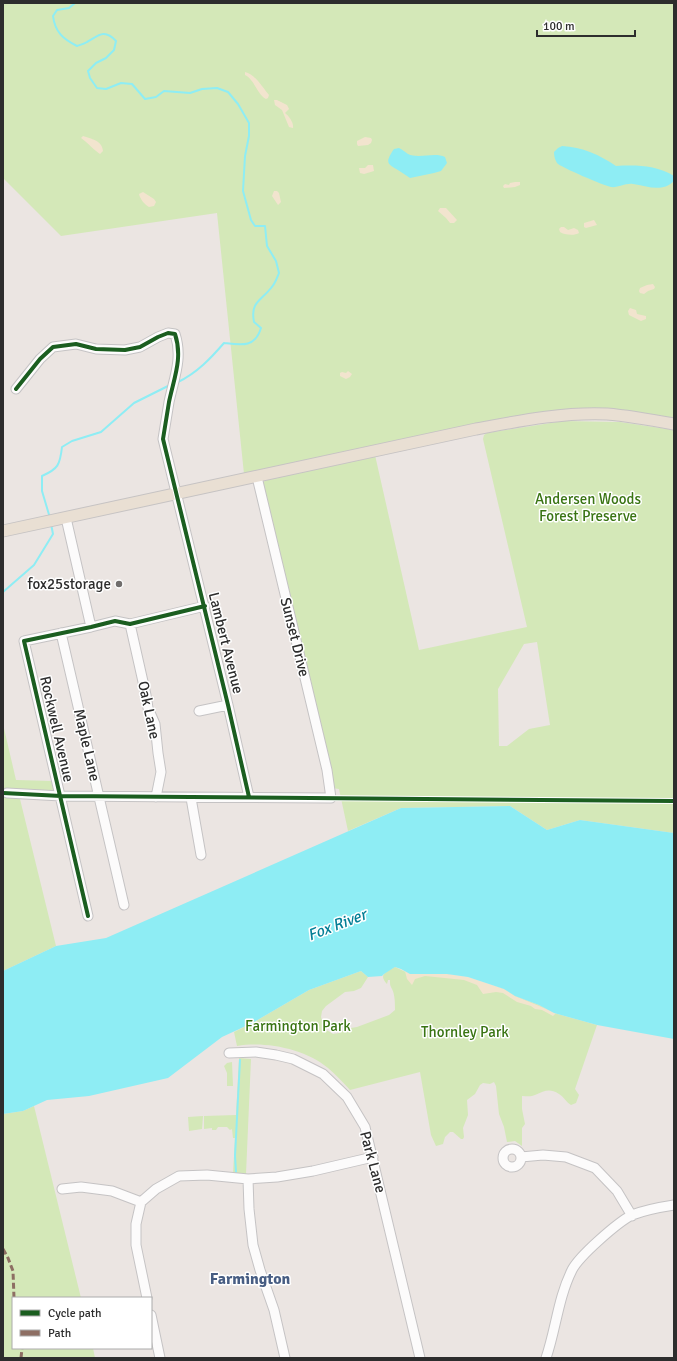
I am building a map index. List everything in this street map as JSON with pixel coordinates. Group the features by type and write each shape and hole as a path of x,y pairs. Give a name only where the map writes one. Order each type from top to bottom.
{"main road":[{"path":"3,531 177,495 476,429 547,417 580,414 607,414 674,424"}],"street":[{"name":"Lambert Avenue","path":"16,389 53,347 76,344 96,349 125,350 140,347 168,333 175,334 179,345 178,361 163,439 249,797"},
{"name":"Sunset Drive","path":"249,797 331,798 325,760 257,477"},
{"path":"62,519 91,627"},
{"path":"61,633 115,621 130,624 204,606"},
{"name":"Oak Lane","path":"130,624 148,708 155,724 161,772 156,797"},
{"name":"Rockwell Avenue","path":"61,633 24,642 88,916"},
{"name":"Maple Lane","path":"61,633 124,905"},
{"path":"199,711 228,705"},
{"path":"7,793 98,797 249,797"},
{"path":"191,798 201,855"},
{"name":"Park Lane","path":"229,1053 256,1052 276,1055 293,1059 323,1074 346,1097 365,1127 420,1358"},
{"path":"521,1157 543,1155 566,1157 595,1168 617,1191 632,1216"},
{"path":"147,1297 136,1245 136,1224 141,1202 156,1188 179,1176 207,1174 248,1179 277,1177 313,1171 373,1157"},
{"path":"248,1179 249,1209 254,1245 260,1270 274,1310 284,1358"},
{"path":"62,1189 81,1187 112,1191 141,1202"},
{"path":"546,1358 554,1334 559,1303 572,1269 610,1230 632,1216 649,1210 674,1205"},
{"path":"152,1320 160,1358"}],"green space":[{"path":"3,3 674,3 674,420 606,411 244,474 217,213 61,236 3,178"},
{"name":"Andersen Woods Forest Preserve","path":"563,421 620,422 674,430 674,833 580,820 547,830 510,806 401,808 348,831 339,789 332,788 262,488 263,482 375,455 419,650 527,627 483,439 484,435 487,433","holes":["537,642 550,725 529,729 507,746 499,746 498,689 524,644"]},
{"path":"3,724 16,780 53,781 57,798 19,795 56,946 3,971"},
{"name":"Thornley Park","path":"395,967 410,974 447,974 504,989 515,996 539,1005 554,1013 597,1025 575,1089 579,1095 576,1103 571,1105 556,1092 550,1091 544,1091 532,1096 522,1096 522,1109 525,1124 522,1128 522,1146 515,1141 507,1142 504,1127 499,1114 496,1086 494,1082 490,1084 483,1083 480,1085 475,1094 467,1100 468,1115 463,1128 463,1139 453,1132 450,1132 445,1137 443,1144 436,1146 431,1135 420,1072 350,1090 319,1061 297,1051 260,1045 237,1046 234,1032 248,1025 252,1026 254,1022 309,990 361,971 368,977 361,988 354,991 345,992 326,1006 322,1011 321,1017 325,1029 333,1034 339,1033 345,1029 357,1027 389,1015 395,1010 394,996 390,985 390,980 388,980 387,984 384,981 383,976 386,972"},
{"name":"Farmington Park","path":"239,1058 251,1059 246,1174 233,1174 235,1138 233,1138 232,1129 230,1130 227,1127 218,1127 216,1130 212,1130 212,1128 204,1129 204,1116 236,1115"},
{"path":"232,1062 233,1086 227,1086 227,1073 224,1066 227,1063"},
{"path":"34,1106 81,1297 12,1297 12,1349 93,1349 95,1358 3,1358 3,1114 23,1111"},
{"path":"203,1116 202,1129 189,1131 188,1117"}],"sand":[{"path":"245,72 252,75 269,95 268,98 266,99 260,93 251,80 245,75"},
{"path":"274,100 287,105 289,109 285,113 291,120 293,128 289,127 282,110 275,105"},
{"path":"83,136 93,139 101,144 103,151 100,154 98,153 81,138"},
{"path":"365,137 371,138 371,143 368,145 358,146 357,141"},
{"path":"368,165 373,165 374,171 364,174 360,173 359,168 365,168"},
{"path":"520,182 520,185 504,188 503,186 505,184 509,185 510,183"},
{"path":"274,191 279,193 281,202 278,205 272,196"},
{"path":"143,192 154,199 156,202 154,206 149,207 143,202 139,194"},
{"path":"440,208 446,208 457,220 454,223 450,223 438,211"},
{"path":"594,220 597,225 586,228 584,227 584,223"},
{"path":"561,227 568,230 574,228 578,230 579,233 572,235 564,234 560,232 559,229"},
{"path":"653,284 655,287 654,289 644,294 640,293 640,288"},
{"path":"630,308 636,310 637,314 646,316 646,319 641,321 629,315 628,311"},
{"path":"348,371 352,374 350,377 346,379 340,376 340,373 346,373"},
{"path":"405,971 410,974 447,974 468,977 504,989 515,996 556,1013 553,1016 542,1010 517,1002 503,993 496,992 483,994 477,985 464,980 425,976 415,979 412,985 407,979"}],"water":[{"path":"562,146 590,152 604,158 616,166 638,166 667,172 674,176 674,181 669,185 659,188 633,184 614,187 607,186 557,163 554,152"},
{"path":"399,148 412,155 436,155 445,157 447,163 441,171 410,178 389,164 389,158 394,149"},
{"name":"Fox River","path":"510,806 547,830 580,820 674,833 674,1039 597,1025 554,1013 539,1005 515,996 504,989 468,977 447,974 410,974 395,967 382,976 368,977 361,971 309,990 254,1022 252,1026 248,1025 222,1037 168,1078 89,1096 47,1100 23,1111 3,1114 3,971 56,946 106,938 401,808"}],"waterway":[{"path":"75,3 69,8 57,10 53,16 58,31 64,38 77,46 101,34 108,35 116,41 114,50 88,71 90,78 97,88 106,89 121,83 132,84 145,99 156,97 164,91 190,93 202,89 217,88 228,92 238,104 249,123 243,191 251,220 255,226 265,226 267,246 276,261 279,273 276,281 255,306 253,315 254,322 261,328 255,339 247,344 224,343 209,360 197,370 178,382"},
{"path":"50,518 42,491 42,476 52,471 57,466 62,447 72,441 101,432 134,403 170,385"},
{"path":"3,592 34,565 53,534 51,524"},
{"path":"236,1172 235,1156 240,1060"}],"marked path":[{"path":"3,1249 13,1271 14,1297"},
{"path":"21,1358 22,1349"}],"cycle path":[{"path":"16,389 40,359 53,347 76,344 96,349 125,350 140,347 168,333 175,334 178,360 163,439 249,797"},
{"path":"88,916 24,641 115,621 130,624 205,606"},
{"path":"3,793 61,796 674,801"}],"place":[{"name":"fox25storage","path":"119,584"}],"district":[{"name":"Farmington","path":"250,1279"}]}
